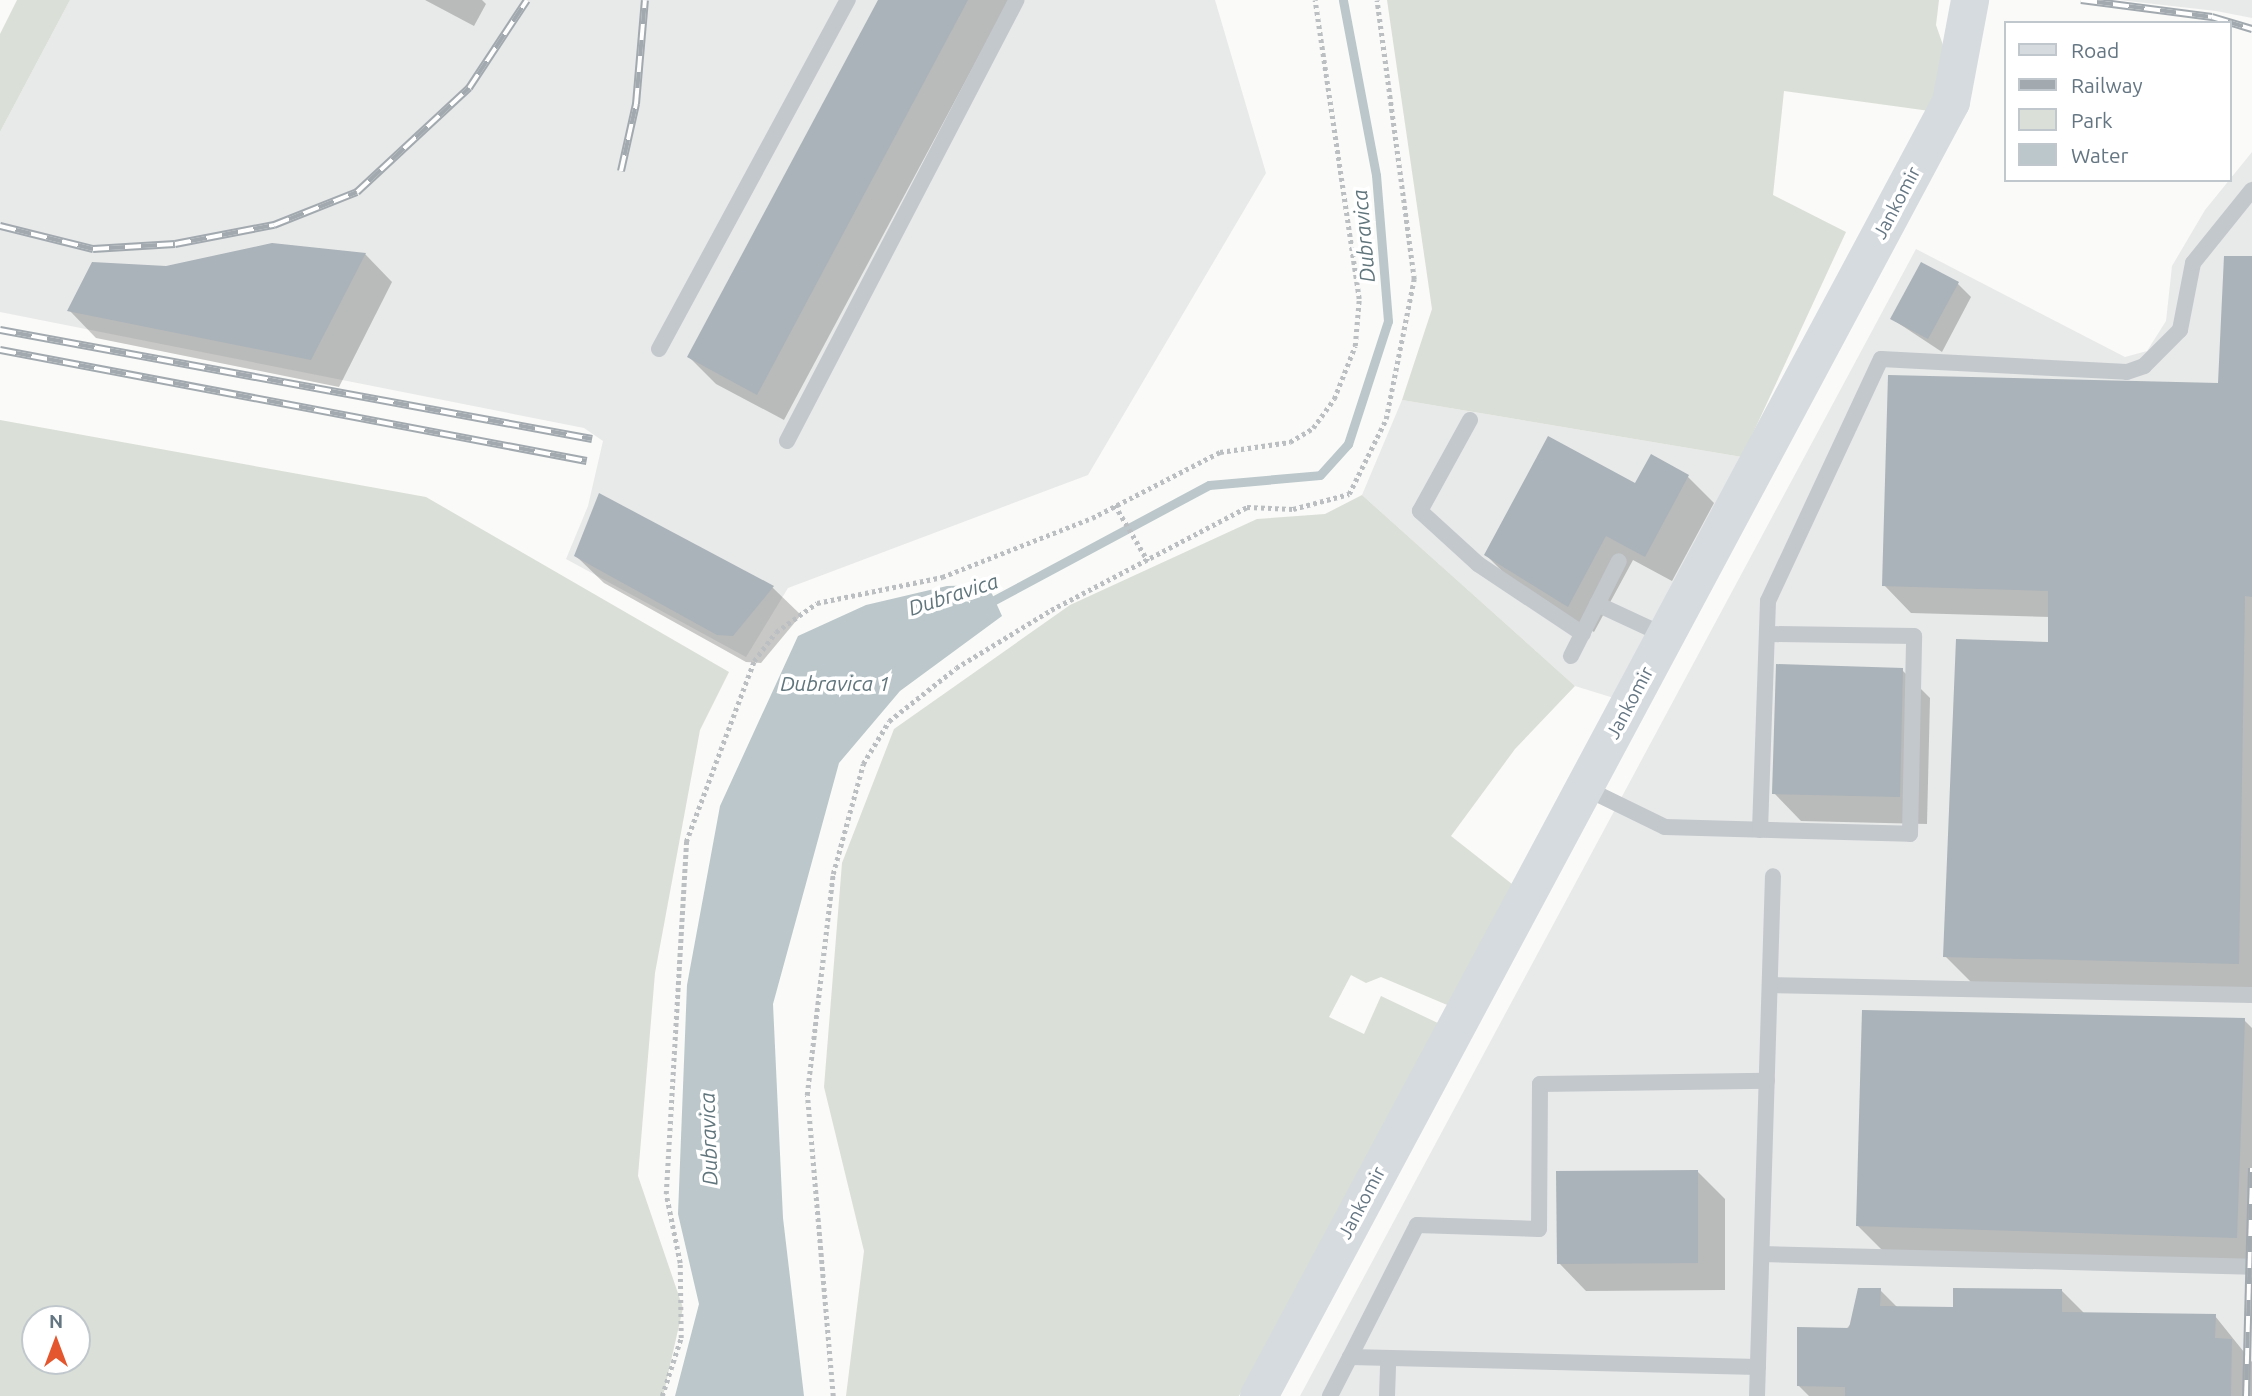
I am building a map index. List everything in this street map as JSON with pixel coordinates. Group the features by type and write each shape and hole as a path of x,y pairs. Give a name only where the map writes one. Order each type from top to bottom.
{"street":[{"name":"Jankomir","path":"1259,1396 1951,102 1970,0"}],"lane":[{"path":"659,349 848,0"},
{"path":"787,441 1017,0"},
{"path":"1760,830 1768,601 1881,359 2127,372 2144,366 2180,330 2193,263 2252,190"},
{"path":"1470,420 1420,512 1478,564 1583,634"},
{"path":"1571,656 1619,561"},
{"path":"1597,604 1666,636"},
{"path":"1585,788 1665,827 1910,834 1914,636 1767,634"},
{"path":"1757,1396 1773,876"},
{"path":"1770,985 2252,995"},
{"path":"1330,1396 1417,1225 1539,1229 1540,1084 1767,1081"},
{"path":"1762,1254 2252,1267"},
{"path":"1350,1357 1758,1367"},
{"path":"1387,1396 1388,1358"}],"path":[{"path":"662,1396 681,1338 680,1263 666,1194 686,842 754,661 776,632 817,603 942,577 1115,505 1220,452 1290,442 1313,428 1334,399 1355,346 1359,299 1315,0"},
{"path":"833,1396 807,1094 833,874 863,764 890,721 956,668 1148,561 1247,507 1293,509 1349,494 1386,419 1414,279 1377,0"},
{"path":"1115,505 1133,540 1148,561"}],"shaded area":[{"path":"70,0 1215,0 1266,173 1088,475 788,588 746,657 566,559 588,506 603,441 584,428 0,312 0,132"},
{"path":"2119,0 2252,0 2252,18 2216,11"},
{"path":"2252,152 2252,1396 1300,1396 1916,249 2125,357 2147,351 2166,321 2172,266 2205,210 2228,182 2231,182 2231,178"},
{"path":"1402,400 1742,457 1617,699 1575,686 1362,495"}],"green space":[{"path":"17,0 70,0 0,132 0,34"},
{"path":"1387,0 1939,0 1936,25 1945,51 1930,111 1784,91 1773,195 1846,232 1742,457 1402,400 1432,309"},
{"path":"0,420 426,497 729,672 700,730 655,973 638,1176 683,1308 663,1396 0,1396"},
{"path":"1362,495 1575,686 1515,749 1451,836 1517,888 1452,1007 1381,977 1366,983 1351,975 1329,1017 1364,1034 1381,996 1442,1025 1239,1396 846,1396 864,1251 824,1087 842,863 894,729 1070,605 1257,519 1325,514"}],"water":[{"name":"Dubravica 1","path":"988,585 1002,616 900,691 839,763 773,1004 783,1218 804,1396 675,1396 699,1304 678,1214 687,985 720,806 798,636 866,605 947,586"}],"building":[{"path":"878,0 968,0 757,395 687,357"},
{"path":"272,243 366,253 311,360 67,311 92,262 166,266"},
{"path":"2224,256 2252,256 2252,597 2245,596 2239,964 1943,957 1956,639 2048,642 2048,591 1882,586 1888,375 2218,383"},
{"path":"1921,262 1959,282 1928,339 1890,319"},
{"path":"1548,436 1635,483 1651,454 1689,475 1645,557 1606,536 1568,607 1484,555"},
{"path":"599,493 774,586 733,636 717,635 574,556"},
{"path":"1776,664 1903,668 1900,797 1772,794"},
{"path":"1862,1010 2245,1018 2237,1238 1856,1226"},
{"path":"1698,1170 1698,1263 1557,1264 1556,1171"},
{"path":"1858,1288 1881,1288 1880,1306 1953,1307 1953,1288 2062,1289 2062,1312 2216,1314 2215,1338 2232,1339 2231,1396 1845,1396 1845,1387 1797,1386 1797,1327 1849,1328"}],"waterway":[{"name":"Dubravica","path":"985,605 1209,485 1320,475 1348,444 1388,321 1376,175 1343,0"}],"railway":[{"path":"0,226 93,249 175,244 274,225 357,192 469,88 527,0"},
{"path":"621,171 636,104 645,0"},
{"path":"2081,0 2225,21"},
{"path":"2231,23 2252,29"},
{"path":"0,330 592,439"},
{"path":"0,350 587,461"},
{"path":"2246,1396 2252,1168"}]}
